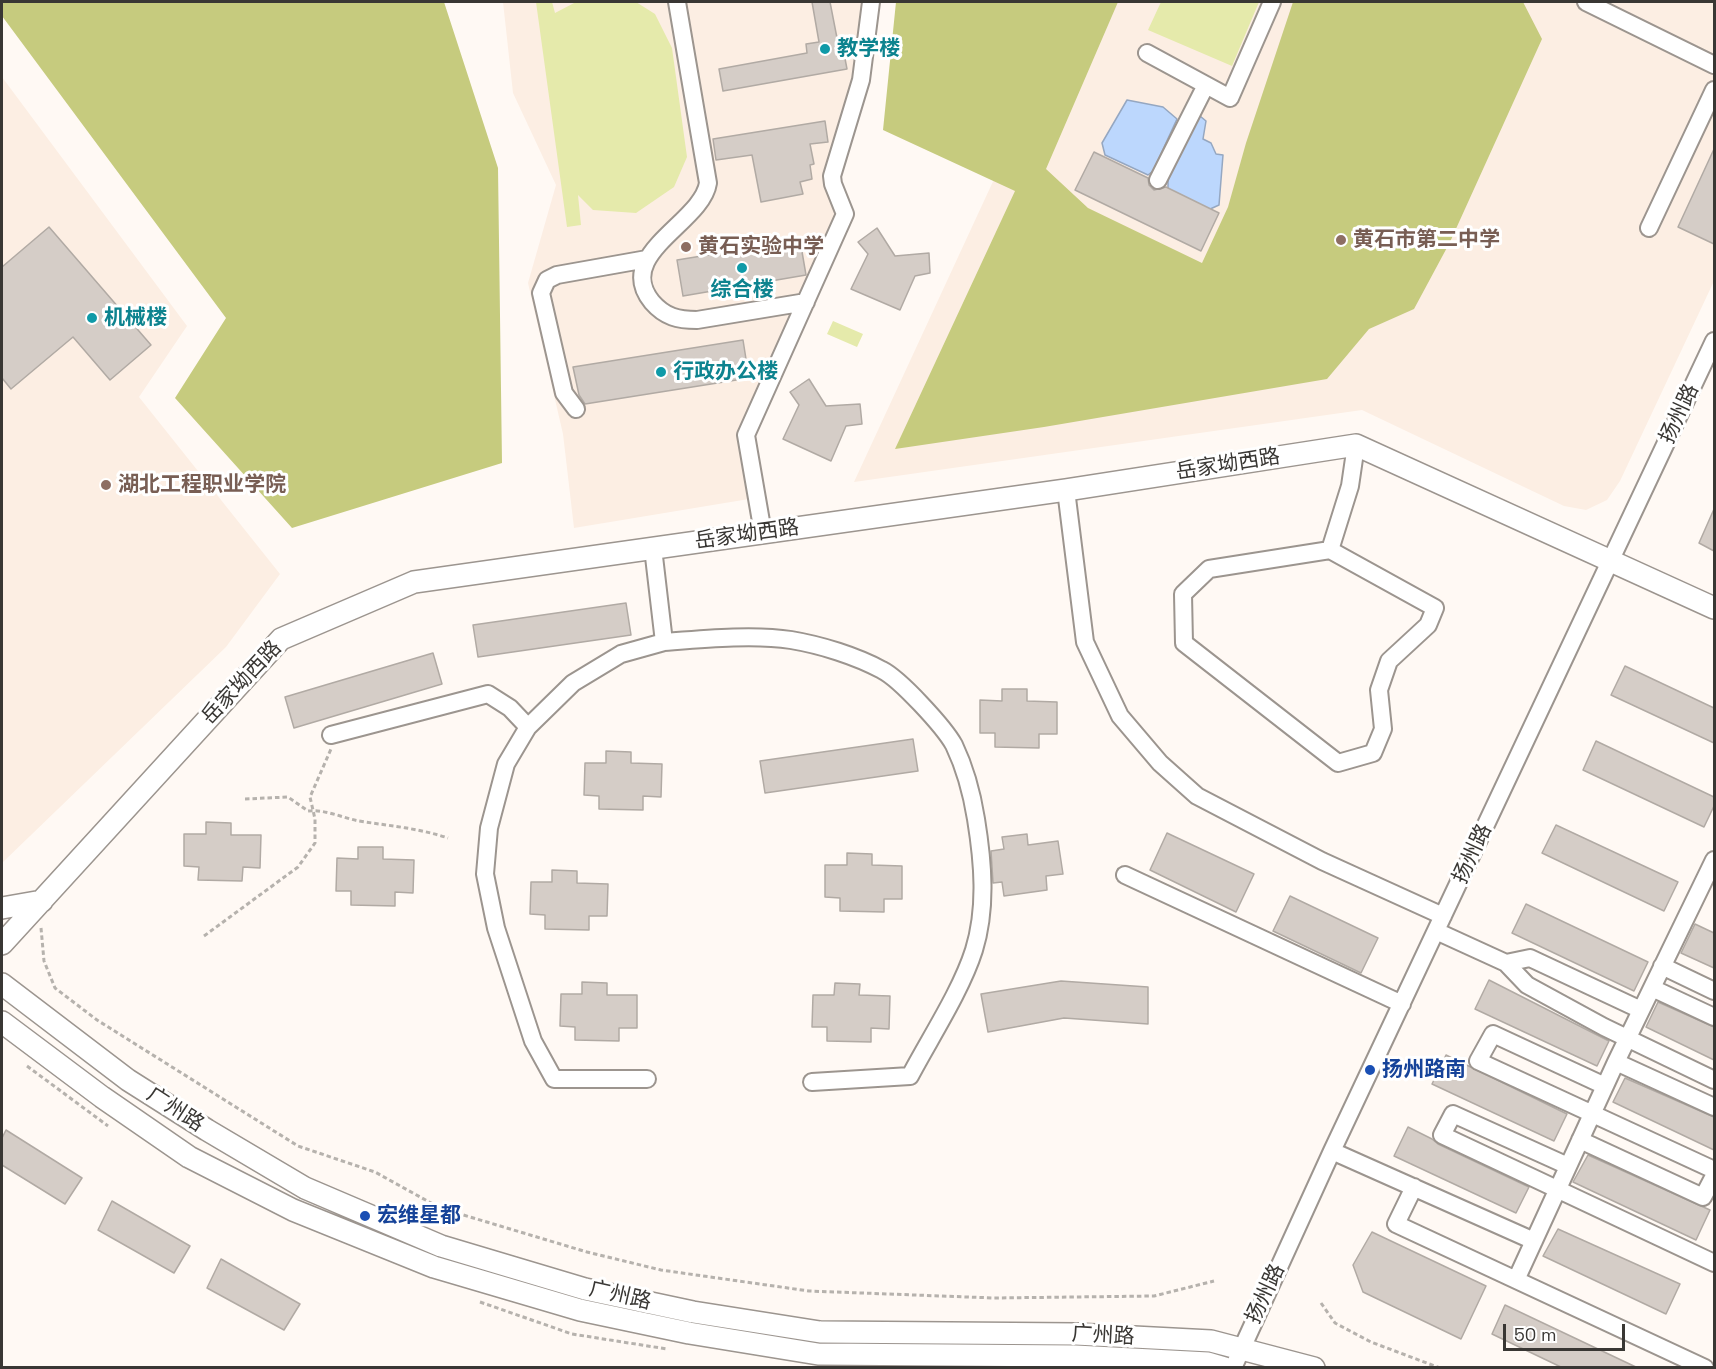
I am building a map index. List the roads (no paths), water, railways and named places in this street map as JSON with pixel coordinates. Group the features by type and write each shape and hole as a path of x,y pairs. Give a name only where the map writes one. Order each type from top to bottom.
{"main road":[{"name":"岳家坳西路","path":"2,944 281,639 414,582 1066,490 1356,445"},
{"path":"1356,445 1611,559 1714,608"},
{"path":"2,908 42,901"},
{"name":"广州路","path":"2,984 128,1080 305,1188 365,1216 464,1253 585,1289 693,1312 820,1332 1076,1334 1211,1341 1314,1368"},
{"name":"广州路","path":"2,1022 102,1097 189,1156 293,1210 434,1267 580,1310 689,1334 818,1354 1075,1356 1208,1363 1225,1368"}],"street":[{"path":"677,2 708,183 696,209 662,241 647,259 644,271 648,297 657,308 679,320 697,320 806,302"},
{"path":"763,533 746,435 845,214 832,176 861,80 871,2"},
{"path":"1147,53 1230,98 1272,2"},
{"path":"1586,2 1714,65"},
{"path":"1158,180 1206,85"},
{"path":"1649,228 1714,90"},
{"path":"576,409 564,393 541,293 543,286 557,275 647,259"},
{"name":"扬州路","path":"1233,1368 1332,1150 1714,341"},
{"path":"1330,550 1350,486 1356,445"},
{"path":"1066,490 1085,642 1120,716 1160,763 1197,796 1440,923 1506,963 1527,985 1604,1028 1628,1037 1714,1080"},
{"path":"653,548 664,642"},
{"path":"1330,550 1435,608 1428,625 1389,662 1379,690 1383,729 1373,753 1338,763 1184,643 1183,594 1209,569 1330,550"},
{"path":"647,1079 554,1079 533,1041 496,928 485,874 489,828 506,764 528,728 573,683 621,654 664,642 714,639 791,640 846,655 884,670 916,698 953,744 972,795 981,852 982,899 974,950 910,1076 812,1082"},
{"path":"331,735 488,694 510,708 528,728"},
{"path":"1515,1280 1662,966 1712,869"},
{"path":"1125,875 1402,1004"},
{"path":"1506,963 1530,958 1641,1010"},
{"path":"1662,966 1714,991"},
{"path":"1652,988 1714,1017"},
{"path":"1605,1086 1493,1034 1478,1061 1714,1170"},
{"path":"1616,1062 1714,1107"},
{"path":"1568,1166 1453,1114 1442,1136 1714,1263"},
{"path":"1580,1140 1703,1197 1714,1176"},
{"path":"1332,1150 1534,1241"},
{"path":"1414,1188 1396,1224 1705,1368"}],"water":[{"path":"1127,100 1163,107 1177,119 1153,171 1148,175 1105,155 1102,143"},
{"path":"1200,116 1206,121 1203,139 1211,143 1216,154 1223,155 1219,205 1208,210 1168,192 1168,179"}],"place":[{"name":"教学楼","path":"825,49"},
{"name":"黄石市第二中学","path":"1341,240"},
{"name":"黄石实验中学","path":"686,247"},
{"name":"综合楼","path":"742,268"},
{"name":"机械楼","path":"92,318"},
{"name":"行政办公楼","path":"661,372"},
{"name":"湖北工程职业学院","path":"106,485"},
{"name":"扬州路南","path":"1370,1070"},
{"name":"宏维星都","path":"365,1216"}]}
